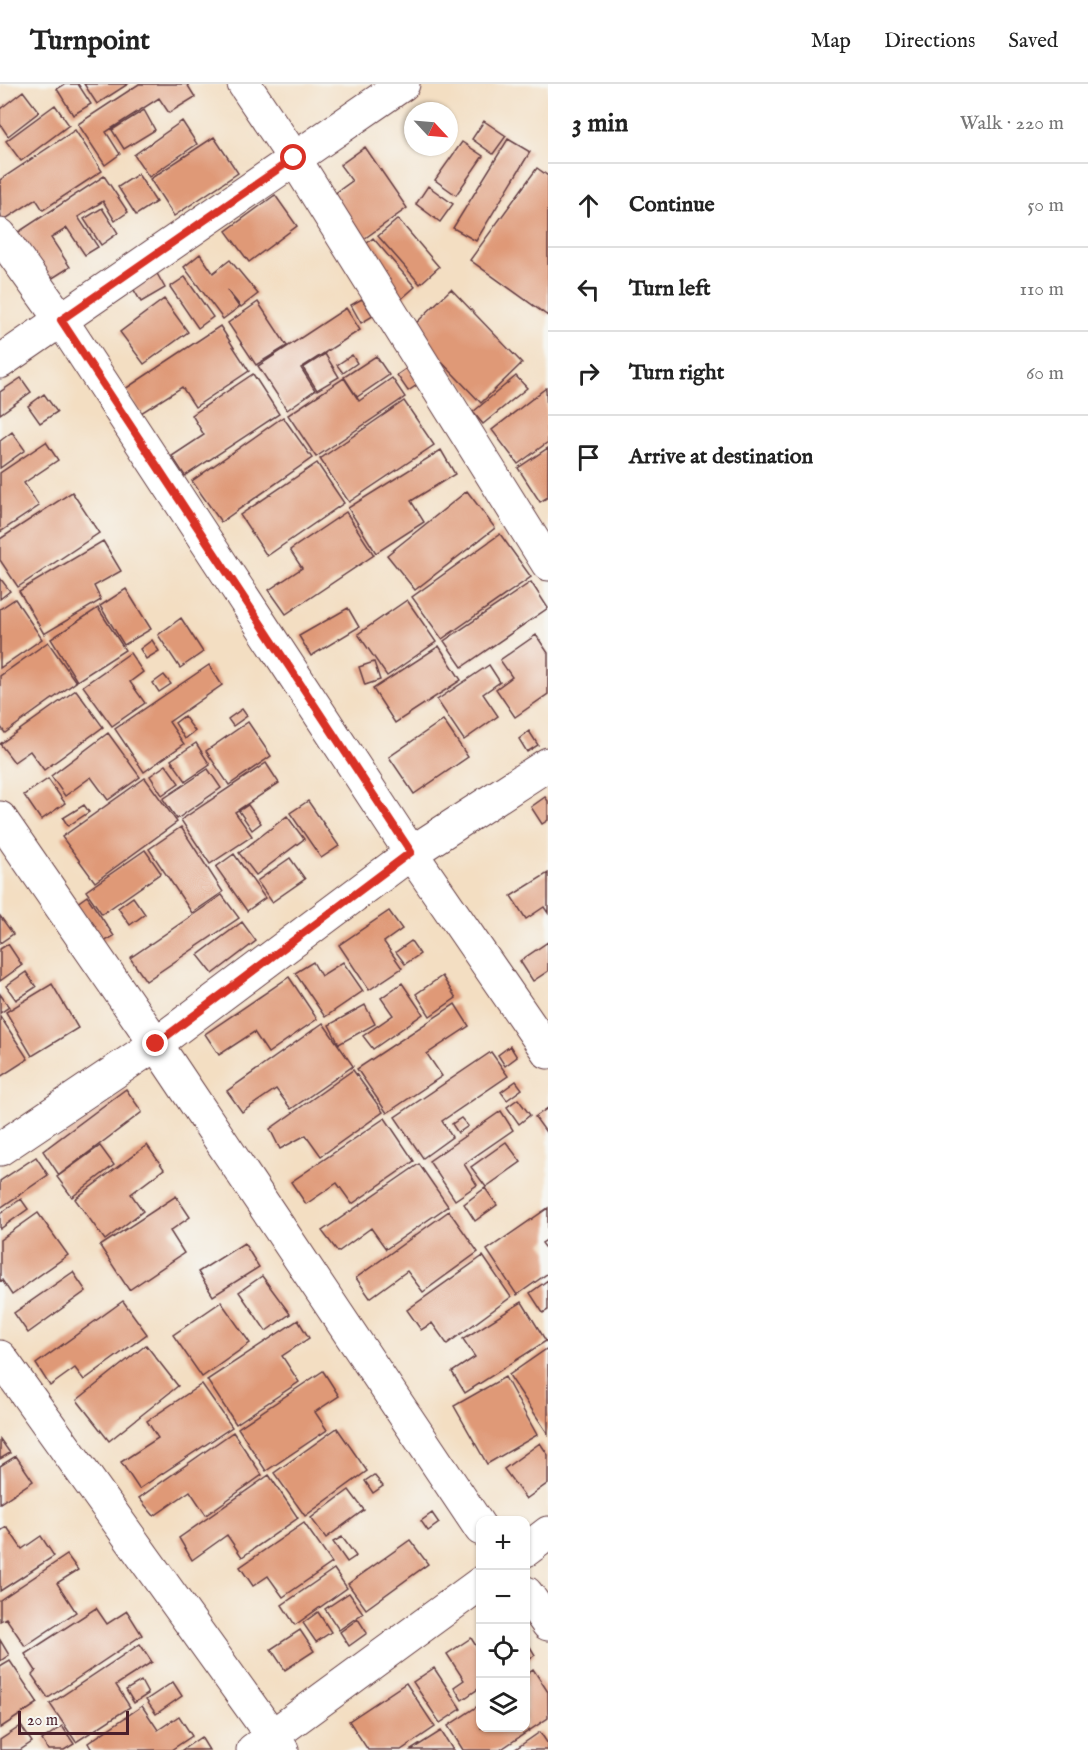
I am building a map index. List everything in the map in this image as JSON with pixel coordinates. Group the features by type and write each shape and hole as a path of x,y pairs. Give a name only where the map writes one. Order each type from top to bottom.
{"street":[{"path":"244,84 294,158 548,564"},
{"path":"0,362 403,84"},
{"path":"0,235 61,320 411,852 548,1052"},
{"path":"0,1149 156,1044 411,852 548,764"},
{"path":"0,818 156,1044 476,1523"},
{"path":"0,1357 270,1745 476,1586"},
{"path":"530,1546 548,1533"},
{"path":"530,1600 548,1624"}],"building":[{"path":"65,84 78,84 91,104 73,115 57,89"},
{"path":"84,84 128,84 97,104"},
{"path":"139,84 187,84 195,97 169,113 159,98 106,132 120,154 105,165 78,124"},
{"path":"23,91 39,112 8,136 0,124 0,109"},
{"path":"55,105 69,125 21,161 6,141"},
{"path":"144,110 155,130 124,149 112,130"},
{"path":"182,121 197,144 149,177 134,155"},
{"path":"484,121 506,136 493,154 472,139"},
{"path":"75,130 102,171 43,210 36,199 1,222 0,180"},
{"path":"214,137 238,173 174,216 150,179"},
{"path":"508,139 530,152 476,241 453,228"},
{"path":"462,142 483,156 456,195 435,180 452,156 458,156 458,148"},
{"path":"365,147 407,208 361,241 330,197 352,181 340,165"},
{"path":"537,168 548,176 548,316 470,260"},
{"path":"138,174 156,202 136,215 118,187"},
{"path":"104,176 128,212 115,221 103,201 78,217 98,247 85,255 67,228 51,238 70,267 48,281 17,233"},
{"path":"428,186 453,204 440,222 416,204"},
{"path":"275,195 297,226 249,262 226,231"},
{"path":"102,208 118,233 101,245 84,219"},
{"path":"398,219 439,267 420,284 378,236"},
{"path":"373,238 415,287 399,301 357,252"},
{"path":"200,254 213,273 230,260 258,294 241,307 227,290 239,307 223,319 184,267"},
{"path":"155,270 165,288 141,302 131,285"},
{"path":"185,277 213,317 198,328 170,287"},
{"path":"451,289 522,363 481,403 410,329"},
{"path":"164,299 188,332 144,364 120,332"},
{"path":"362,299 373,316 361,323 351,305"},
{"path":"258,302 287,346 256,365 228,323"},
{"path":"346,308 360,330 301,368 315,390 287,410 258,366"},
{"path":"220,326 249,371 195,407 182,387 141,413 125,389"},
{"path":"325,354 339,377 317,390 303,368"},
{"path":"352,355 357,363 343,373 337,365"},
{"path":"376,356 389,375 357,397 344,377"},
{"path":"410,366 420,383 408,391 397,375"},
{"path":"253,374 279,414 185,476 172,456 204,435 192,415"},
{"path":"516,376 527,388 483,424 473,412"},
{"path":"21,378 31,392 0,414 0,392"},
{"path":"344,378 359,401 392,378 405,397 316,457 288,415"},
{"path":"546,388 548,442 518,464 492,430"},
{"path":"44,394 57,412 40,423 28,406"},
{"path":"404,401 434,445 349,502 320,459"},
{"path":"283,417 312,458 221,522 192,481"},
{"path":"12,432 25,450 0,468 0,441"},
{"path":"46,442 58,460 24,483 39,506 0,532 0,473"},
{"path":"548,448 548,497 540,502 518,468"},
{"path":"441,450 455,474 411,501 424,522 376,553 348,508"},
{"path":"317,463 344,503 267,556 240,515"},
{"path":"467,491 495,528 415,590 387,555"},
{"path":"72,492 99,533 18,587 0,560 0,539"},
{"path":"346,512 374,555 286,614 269,590 302,568 290,550"},
{"path":"500,534 531,577 442,639 412,597"},
{"path":"103,541 121,571 94,586 101,600 44,634 19,591"},
{"path":"0,578 10,591 0,599"},
{"path":"531,582 548,608 462,667 444,641"},
{"path":"126,589 151,629 124,645 100,606"},
{"path":"15,599 42,639 0,668 0,609"},
{"path":"407,600 436,642 387,676 358,634"},
{"path":"98,608 125,650 77,681 51,639"},
{"path":"348,608 359,627 311,656 299,636"},
{"path":"181,618 203,652 180,668 158,635"},
{"path":"536,635 548,653 548,694 515,717 496,689 512,677 500,660"},
{"path":"152,640 159,651 146,659 140,649"},
{"path":"48,642 76,682 5,733 0,726 0,676"},
{"path":"439,646 461,680 395,723 373,689"},
{"path":"130,653 143,672 130,682 145,703 112,726 83,686"},
{"path":"374,662 380,680 365,685 359,667"},
{"path":"209,665 222,685 169,722 184,744 144,772 115,729"},
{"path":"489,665 500,682 483,694 498,716 464,740 437,700"},
{"path":"164,675 171,684 159,692 153,683"},
{"path":"76,690 103,727 44,770 30,751 14,762 0,744"},
{"path":"242,709 247,716 233,726 228,719"},
{"path":"184,716 195,731 185,739 175,723"},
{"path":"443,720 468,757 414,794 389,757"},
{"path":"248,722 271,756 229,785 206,751"},
{"path":"529,731 538,745 527,752 519,739"},
{"path":"108,733 140,777 108,800 91,777 65,796 51,776"},
{"path":"196,743 210,765 186,781 171,760"},
{"path":"266,763 279,783 235,812 252,836 210,864 181,820"},
{"path":"166,765 179,783 162,795 150,776"},
{"path":"208,769 221,788 177,819 163,799"},
{"path":"145,778 177,822 95,882 62,837"},
{"path":"48,779 65,803 41,820 24,795"},
{"path":"545,797 548,801 548,820 542,824 531,807"},
{"path":"308,801 339,846 321,858 290,813"},
{"path":"84,805 89,812 68,826 63,818"},
{"path":"248,805 261,823 252,830 239,811"},
{"path":"287,816 304,839 256,875 239,853"},
{"path":"181,827 223,892 192,913 149,849"},
{"path":"145,850 161,873 102,914 86,891"},
{"path":"234,854 265,898 247,911 216,867"},
{"path":"290,858 305,879 272,902 257,881"},
{"path":"548,873 548,913 544,907 526,919 511,896"},
{"path":"222,895 239,918 146,981 130,958"},
{"path":"87,896 114,936 102,943 76,904"},
{"path":"133,897 145,914 130,925 118,908"},
{"path":"389,911 402,929 384,942 402,968 369,990 339,945"},
{"path":"0,916 13,934 0,943"},
{"path":"242,922 256,941 213,974 198,955"},
{"path":"411,941 420,954 405,964 396,952"},
{"path":"548,942 548,971 533,981 520,961"},
{"path":"8,944 22,965 0,981 0,949"},
{"path":"313,962 321,976 343,962 363,991 325,1017 295,973"},
{"path":"26,972 36,987 16,1000 6,986"},
{"path":"442,976 456,998 430,1016 416,994"},
{"path":"289,977 317,1019 268,1053 254,1032 219,1055 205,1034"},
{"path":"402,983 423,1014 373,1049 363,1036 393,1015 381,998"},
{"path":"52,984 78,1028 32,1056 6,1012"},
{"path":"0,994 9,1007 0,1013"},
{"path":"455,1004 469,1026 427,1054 442,1076 387,1113 357,1069"},
{"path":"365,1005 375,1024 339,1044 329,1025"},
{"path":"0,1016 28,1059 0,1077"},
{"path":"323,1023 353,1066 291,1109 276,1089 242,1112 227,1091"},
{"path":"510,1046 517,1057 505,1066 498,1055"},
{"path":"491,1052 508,1076 442,1121 452,1137 423,1158 395,1117"},
{"path":"353,1070 383,1112 321,1156 306,1135 280,1149 270,1129"},
{"path":"516,1081 522,1089 507,1100 501,1092"},
{"path":"126,1089 142,1112 59,1175 43,1151"},
{"path":"518,1099 530,1115 519,1124 507,1107"},
{"path":"548,1108 548,1135 535,1117"},
{"path":"501,1111 513,1130 464,1164 477,1185 455,1200 429,1161"},
{"path":"385,1118 414,1161 352,1204 337,1183 306,1204 291,1182"},
{"path":"461,1118 468,1126 458,1133 452,1124"},
{"path":"506,1142 521,1162 486,1187 471,1167"},
{"path":"147,1145 164,1169 131,1194 143,1211 105,1240 75,1199"},
{"path":"100,1146 114,1165 72,1197 57,1177"},
{"path":"36,1157 48,1175 0,1208 0,1181"},
{"path":"419,1164 448,1206 386,1249 371,1228 338,1252 322,1231"},
{"path":"485,1188 497,1205 475,1221 464,1204"},
{"path":"176,1196 190,1217 170,1231 184,1253 129,1290 100,1246"},
{"path":"21,1199 28,1209 0,1229 0,1214"},
{"path":"548,1208 548,1239 542,1243 548,1251 548,1273 517,1295 487,1250"},
{"path":"449,1211 478,1252 423,1292 407,1271 370,1298 356,1278"},
{"path":"38,1213 68,1255 12,1295 2,1280 0,1281 0,1240"},
{"path":"244,1243 259,1267 213,1296 198,1272"},
{"path":"483,1256 511,1297 447,1344 432,1323 421,1330 407,1310"},
{"path":"73,1272 86,1291 28,1333 14,1313"},
{"path":"262,1276 290,1314 266,1331 239,1292"},
{"path":"548,1280 548,1310 543,1313 530,1293"},
{"path":"123,1301 147,1334 84,1380 75,1368 50,1386 36,1364"},
{"path":"221,1302 250,1343 202,1377 173,1335"},
{"path":"522,1302 546,1341 465,1393 452,1372 475,1357 463,1339"},
{"path":"298,1320 309,1338 282,1356 299,1382 236,1424 207,1380"},
{"path":"146,1345 178,1386 109,1441 77,1400"},
{"path":"548,1348 548,1434 509,1375"},
{"path":"323,1371 339,1396 315,1412 327,1430 266,1471 238,1428"},
{"path":"505,1377 537,1435 487,1464 454,1406"},
{"path":"202,1384 232,1427 139,1489 121,1462 158,1438 147,1421"},
{"path":"337,1428 367,1471 305,1516 274,1473"},
{"path":"233,1432 262,1475 206,1515 190,1491 154,1516 139,1498"},
{"path":"0,1439 10,1453 0,1459"},
{"path":"540,1443 548,1455 548,1483 526,1499 504,1469"},
{"path":"16,1456 33,1481 0,1503 0,1466"},
{"path":"269,1475 298,1518 242,1557 227,1535 192,1560 179,1538"},
{"path":"374,1475 383,1486 373,1493 365,1481"},
{"path":"349,1490 364,1510 326,1538 311,1518"},
{"path":"432,1513 439,1523 428,1531 421,1521"},
{"path":"304,1523 332,1563 283,1597 268,1576 253,1586 240,1567"},
{"path":"7,1527 22,1549 41,1536 54,1556 0,1591 0,1531"},
{"path":"342,1537 356,1556 347,1562 333,1542"},
{"path":"410,1540 428,1564 366,1609 348,1584"},
{"path":"67,1555 78,1570 57,1583 76,1612 25,1646 6,1618 0,1621 0,1600"},
{"path":"334,1569 347,1588 295,1625 282,1605"},
{"path":"349,1593 363,1613 339,1630 325,1609"},
{"path":"96,1608 107,1624 127,1611 142,1635 48,1698 32,1675 36,1671 25,1654"},
{"path":"318,1612 331,1632 316,1642 303,1623"},
{"path":"358,1619 367,1633 349,1646 340,1632"},
{"path":"300,1630 314,1651 285,1670 271,1649"},
{"path":"471,1638 476,1646 476,1690 462,1700 454,1687 464,1680 447,1654"},
{"path":"0,1640 9,1655 0,1661"},
{"path":"140,1644 152,1662 116,1685 130,1707 76,1742 50,1704"},
{"path":"530,1647 535,1655 530,1658"},
{"path":"10,1661 38,1703 0,1728 0,1667"},
{"path":"434,1668 461,1709 440,1723 413,1682"},
{"path":"533,1669 548,1692 548,1718 530,1730 530,1678 530,1671"},
{"path":"141,1681 148,1694 134,1703 126,1690"},
{"path":"173,1682 182,1696 156,1714 146,1700"},
{"path":"406,1683 435,1727 401,1750 368,1750 349,1721"},
{"path":"142,1706 158,1730 179,1716 192,1736 171,1750 92,1750 88,1743"},
{"path":"476,1707 476,1732 527,1732 500,1750 463,1750 448,1726"},
{"path":"21,1726 32,1742 20,1750 0,1750 0,1740"},
{"path":"62,1726 74,1744 64,1750 48,1750 42,1740"},
{"path":"441,1731 453,1750 411,1750"},
{"path":"540,1732 548,1744 548,1750 514,1750"},
{"path":"201,1737 209,1750 182,1750"}],"route":[{"path":"156,1044 411,852 61,320 294,158"}]}
